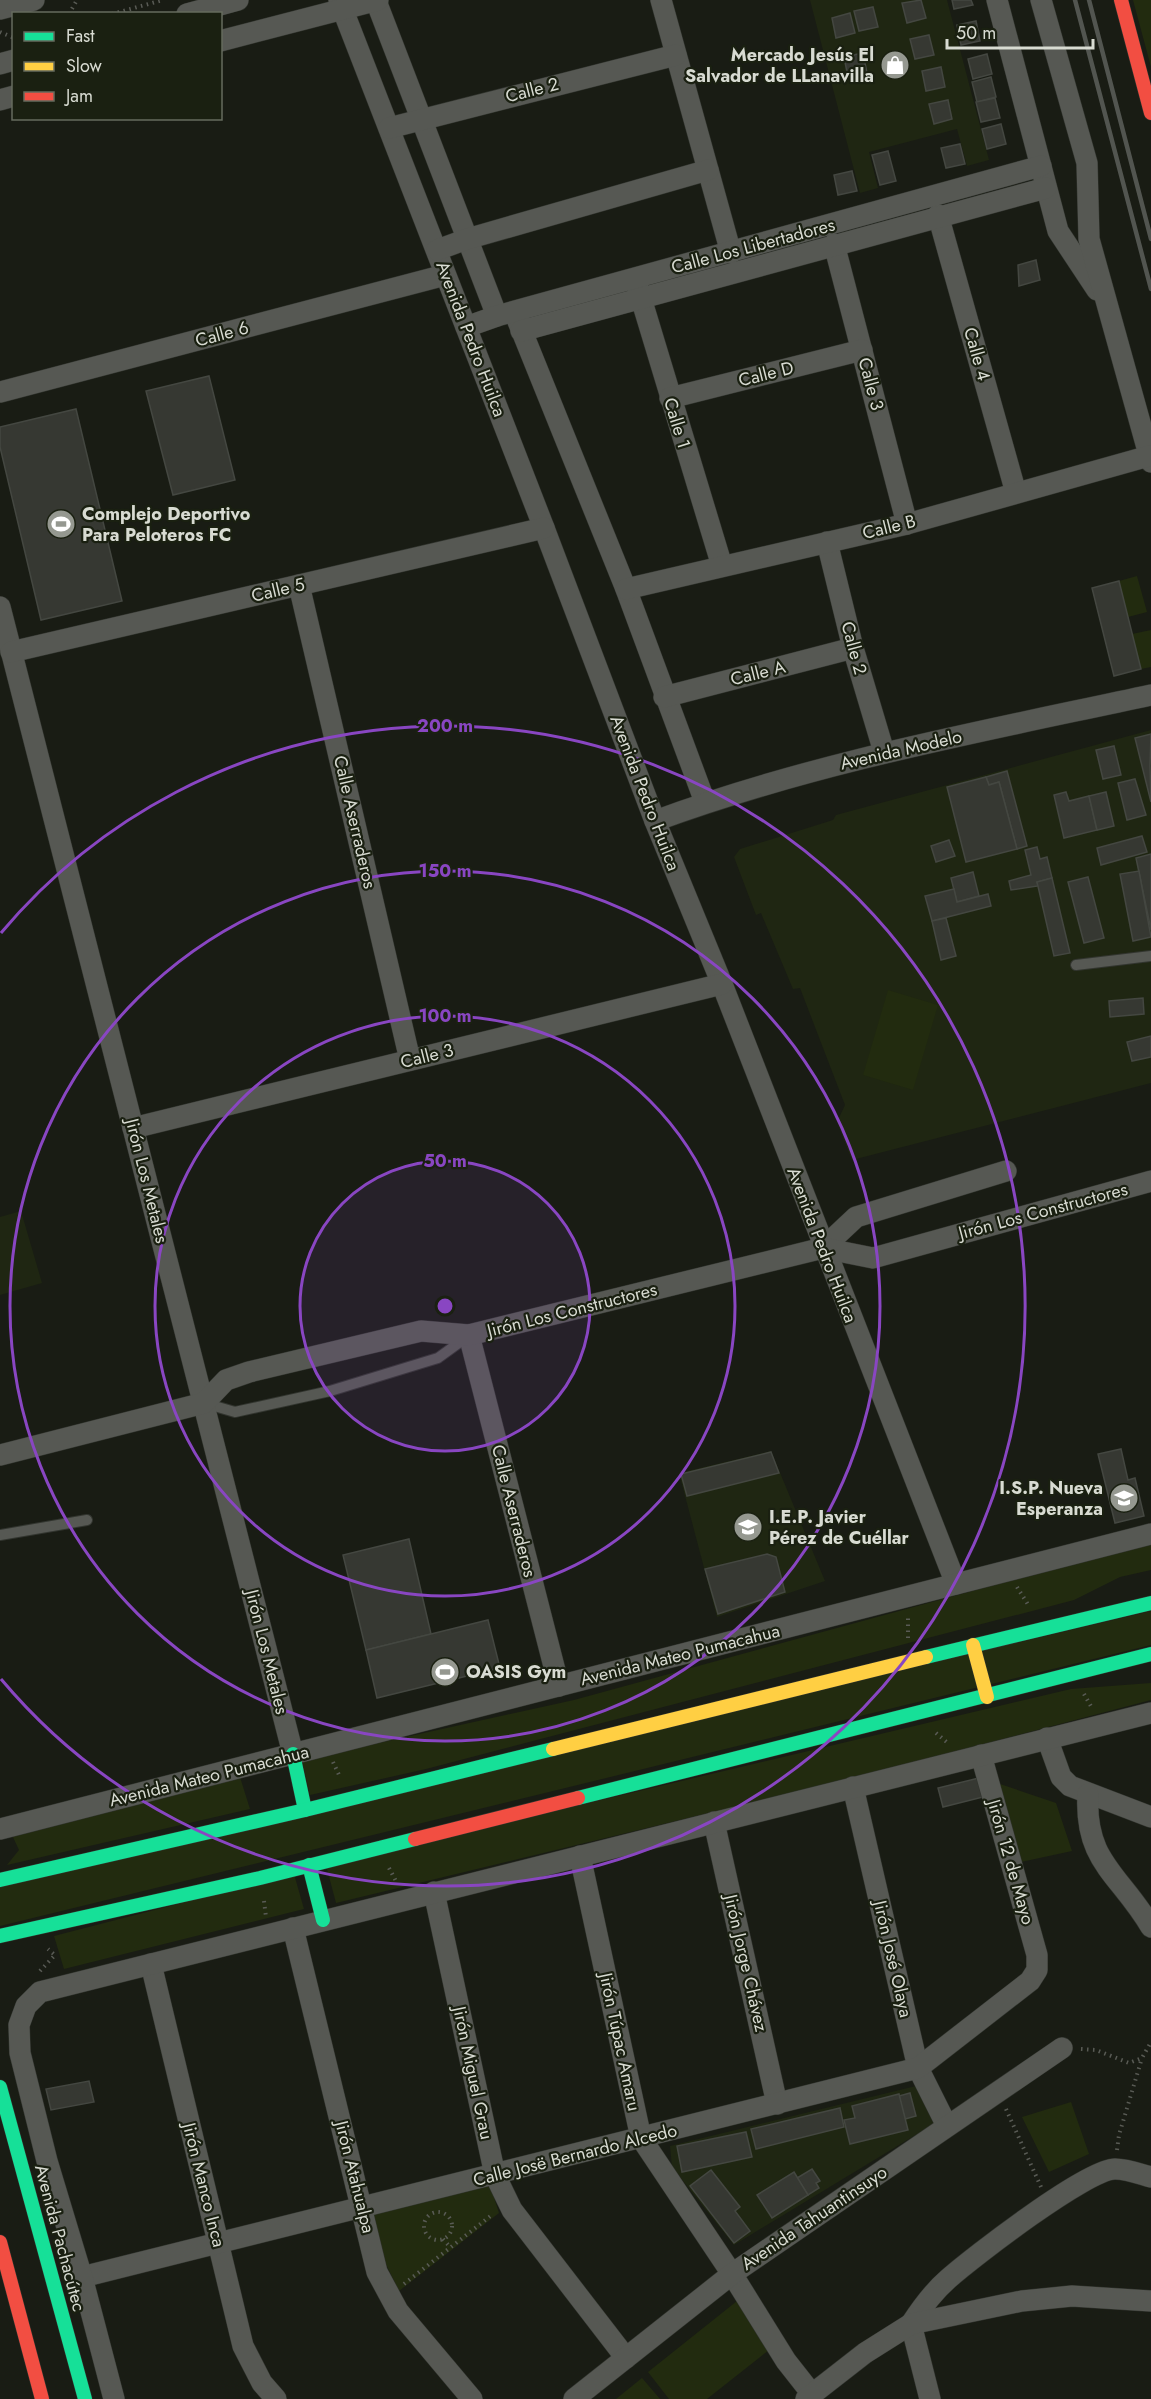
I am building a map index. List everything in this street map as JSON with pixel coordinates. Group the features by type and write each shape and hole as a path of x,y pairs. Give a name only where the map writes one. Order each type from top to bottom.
{"main road":[{"path":"1121,0 1151,113"},
{"path":"0,1880 305,1810 1151,1603"},
{"path":"973,1645 987,1697"},
{"path":"0,1936 260,1878 378,1846 987,1697 1151,1654"},
{"path":"293,1754 305,1810"},
{"path":"309,1865 323,1920"},
{"name":"Avenida Pachacútec","path":"0,2087 85,2399"},
{"path":"0,2242 42,2399"}],"street":[{"path":"0,9 34,0"},
{"path":"194,12 238,0"},
{"path":"222,40 341,5 377,0 467,239 511,319 626,589 664,697 705,802"},
{"path":"661,0 731,253"},
{"path":"997,0 1058,231 1108,309"},
{"path":"1041,0 1087,163 1089,238 1150,459"},
{"name":"Avenida Pedro Huilca","path":"341,5 655,821 722,984 823,1248 956,1584"},
{"name":"Calle 2","path":"389,128 421,118 676,55"},
{"name":"Calle Los Libertadores","path":"638,288 731,253 1041,166"},
{"path":"437,250 467,239 708,170"},
{"name":"Calle Los Libertadores","path":"466,327 511,319 834,244 1047,188"},
{"name":"Calle 4","path":"938,215 1016,493"},
{"name":"Calle 3","path":"834,244 907,524"},
{"name":"Calle 6","path":"0,392 445,275"},
{"name":"Calle 1","path":"638,288 669,398 722,566"},
{"name":"Calle D","path":"669,398 862,350"},
{"name":"Calle B","path":"626,589 907,524 1150,459"},
{"name":"Calle 5","path":"11,652 544,528"},
{"name":"Calle 2","path":"827,542 853,648 884,752"},
{"name":"Calle Aserraderos","path":"299,585 410,1060"},
{"name":"Jirón Los Metales","path":"0,607 293,1754"},
{"name":"Calle A","path":"664,697 853,648"},
{"name":"Avenida Modelo","path":"655,821 705,802 884,752 1151,695"},
{"name":"Calle 3","path":"133,1128 722,984"},
{"path":"823,1248 856,1217 1006,1171"},
{"name":"Jirón Los Constructores","path":"204,1403 226,1380 249,1372 421,1331 469,1335 823,1248 873,1258 1151,1181"},
{"name":"Calle Aserraderos","path":"469,1335 560,1686"},
{"path":"0,1455 204,1403"},
{"name":"Avenida Mateo Pumacahua","path":"0,1828 1151,1534"},
{"path":"114,2399 82,2277 47,2161 20,2054 18,2025 26,2006 40,1992 1151,1713"},
{"path":"1047,1738 1061,1777 1070,1786 1151,1817"},
{"name":"Jirón 12 de Mayo","path":"981,1755 1037,1955 1036,1970"},
{"name":"Jirón José Olaya","path":"854,1787 918,2068 947,2126"},
{"path":"1088,1794 1088,1830 1097,1852 1151,1927"},
{"name":"Jirón Jorge Chávez","path":"714,1822 777,2104"},
{"name":"Jirón Túpac Amaru","path":"580,1856 641,2138 732,2274 809,2397"},
{"name":"Jirón Miguel Grau","path":"434,1892 495,2175 512,2210 626,2358"},
{"name":"Jirón Atahualpa","path":"293,1928 377,2272 398,2311 472,2399"},
{"name":"Jirón Manco Inca","path":"151,1964 243,2346 262,2383 276,2399"},
{"name":"Calle Josë Bernardo Alcedo","path":"82,2277 218,2245 918,2068 1030,1981 1036,1970"},
{"name":"Avenida Tahuantinsuyo","path":"574,2399 732,2274 1062,2048"},
{"path":"930,2399 911,2324 926,2301 948,2279 1049,2204 1099,2174 1115,2169 1151,2177"},
{"path":"809,2397 866,2353 911,2324 1032,2300 1072,2296 1151,2301"}],"lane":[{"path":"1076,965 1151,956"},
{"path":"204,1403 235,1412 330,1391 438,1358 469,1335"},
{"path":"0,1535 87,1520"}],"path":[{"path":"119,12 163,0"},
{"path":"326,1746 351,1798"},
{"path":"378,1846 405,1900"},
{"path":"260,1878 269,1934"},
{"path":"1115,2169 1119,2134 1143,2058 1151,2042"},
{"path":"1062,2048 1096,2050 1130,2063 1143,2058"},
{"path":"998,2091 1049,2204"},
{"path":"396,2277 401,2287 495,2212 492,2205"},
{"path":"443,2239 450,2234 452,2221 446,2214 434,2213 426,2219 425,2228 434,2238 443,2239 451,2248"}],"shaded area":[{"name":"Mercado Jesús El Salvador de LLanavilla","path":"810,0 947,0 989,160 967,166 957,129 869,152 878,188 860,193"},
{"path":"1133,0 1151,0 1151,67"},
{"path":"1137,576 1147,612 1128,617 1119,581"},
{"path":"1151,630 1151,667 1141,669 1132,634"},
{"path":"1151,730 1151,1083 852,1160 837,1122 845,1105 800,988 793,989 761,913 756,915 734,857 740,849 833,820 836,815"},
{"path":"888,990 938,1005 913,1090 863,1075"},
{"path":"21,1211 42,1283 0,1295 0,1217"},
{"name":"I.E.P. Javier Pérez de Cuéllar","path":"771,1451 825,1581 717,1617 679,1473"},
{"path":"1151,1542 1151,1570 1120,1577 1074,1600 426,1769 310,1795 302,1760 574,1700"},
{"path":"1151,1611 1151,1645 0,1926 0,1884"},
{"path":"1151,1683 1151,1700 850,1779 336,1903 326,1865 1071,1689"},
{"path":"239,1774 250,1809 7,1865 19,1850 12,1835"},
{"path":"997,1783 1056,1803 1072,1851 1021,1862"},
{"path":"294,1874 304,1909 64,1969 54,1936"},
{"path":"916,2086 937,2122 734,2245 672,2167 670,2146"},
{"path":"1071,2102 1089,2154 1049,2172 1022,2117"},
{"path":"490,2185 499,2213 399,2291 385,2262 372,2215"},
{"path":"737,2301 774,2346 707,2399 669,2399 648,2372"},
{"path":"642,2378 660,2399 616,2399"}],"building":[{"path":"921,0 926,18 907,23 902,3"},
{"path":"952,0 971,0 973,5 954,9"},
{"path":"873,7 878,27 859,31 854,11"},
{"path":"850,13 855,33 836,38 832,18"},
{"path":"976,21 980,41 961,45 957,25"},
{"path":"929,35 934,55 915,59 910,39"},
{"path":"863,53 867,73 848,77 844,57"},
{"path":"987,54 992,74 973,79 968,59"},
{"path":"941,67 945,87 926,91 922,71"},
{"path":"991,77 996,97 977,102 972,82"},
{"path":"995,98 1000,118 981,122 976,102"},
{"path":"948,100 952,119 934,124 929,104"},
{"path":"1001,124 1006,144 987,149 982,129"},
{"path":"960,144 965,164 946,168 941,148"},
{"path":"888,151 896,181 880,185 872,155"},
{"path":"852,171 857,191 838,195 834,175"},
{"path":"1036,260 1040,280 1019,286 1018,265"},
{"path":"209,376 235,480 173,495 146,391"},
{"name":"Complejo Deportivo Para Peloteros FC","path":"76,409 122,601 41,620 0,447 0,427"},
{"path":"1119,581 1141,669 1114,676 1092,588"},
{"path":"1151,734 1150,766 1151,802 1135,738"},
{"path":"1114,746 1121,775 1103,779 1096,750"},
{"path":"1007,771 1027,846 1017,849 999,782 989,785 986,777"},
{"path":"986,777 989,785 999,782 1017,849 966,862 947,787"},
{"path":"1135,779 1146,815 1127,820 1118,783"},
{"path":"1066,792 1069,801 1089,796 1097,830 1064,838 1054,795"},
{"path":"1106,792 1114,826 1097,830 1089,796"},
{"path":"1142,836 1147,852 1101,865 1097,848"},
{"path":"949,840 955,856 936,862 931,846"},
{"path":"1037,847 1040,859 1047,857 1052,878 1037,882 1038,886 1011,890 1009,881 1031,875 1025,850"},
{"path":"1151,854 1151,930 1136,858"},
{"path":"1139,871 1151,937 1133,941 1120,874"},
{"path":"973,872 979,896 957,902 951,878"},
{"path":"1088,877 1104,938 1084,943 1068,882"},
{"path":"1052,878 1070,953 1054,956 1037,882"},
{"path":"954,889 957,902 988,894 991,906 932,921 925,896"},
{"path":"946,918 956,956 941,960 932,921"},
{"path":"1143,998 1144,1014 1110,1017 1109,1001"},
{"path":"1151,1036 1151,1057 1132,1061 1127,1042"},
{"name":"I.S.P. Nueva Esperanza","path":"1121,1449 1128,1480 1135,1478 1144,1516 1115,1523 1098,1454"},
{"path":"771,1452 779,1473 687,1496 681,1474"},
{"path":"409,1539 431,1634 366,1650 343,1555"},
{"path":"767,1554 776,1557 785,1592 718,1614 705,1569"},
{"path":"488,1620 500,1668 377,1698 366,1650"},
{"path":"983,1777 987,1796 943,1807 938,1788"},
{"path":"89,2081 94,2102 51,2110 46,2089"},
{"path":"910,2093 916,2116 905,2119 899,2096"},
{"path":"899,2094 908,2130 850,2144 844,2120 855,2118 852,2106"},
{"path":"840,2108 844,2127 756,2149 751,2129"},
{"path":"746,2132 752,2157 682,2172 677,2146"},
{"path":"812,2169 820,2181 816,2183 819,2188 808,2195 797,2178"},
{"path":"711,2170 740,2207 735,2211 750,2231 734,2243 690,2186"},
{"path":"794,2172 808,2195 772,2218 757,2195"}],"railway":[{"path":"1075,0 1151,289"},
{"path":"1089,0 1151,239"}],"traffic: fast":[{"path":"926,1657 1151,1603"},
{"path":"578,1798 1151,1654"},
{"path":"0,1880 305,1810 553,1749"},
{"path":"293,1754 305,1810"},
{"path":"0,1936 260,1878 415,1839"},
{"path":"309,1865 323,1920"},
{"path":"0,2087 85,2399"}],"traffic: slow":[{"path":"973,1645 987,1697"},
{"path":"553,1749 926,1657"}],"traffic: jam":[{"path":"1121,0 1151,113"},
{"path":"415,1839 578,1798"},
{"path":"0,2242 42,2399"}],"place":[{"name":"Mercado Jesús El Salvador de LLanavilla","path":"895,65"},
{"name":"Complejo Deportivo Para Peloteros FC","path":"61,524"},
{"name":"I.S.P. Nueva Esperanza","path":"1124,1498"},
{"name":"I.E.P. Javier Pérez de Cuéllar","path":"748,1527"},
{"name":"OASIS Gym","path":"445,1672"}]}
